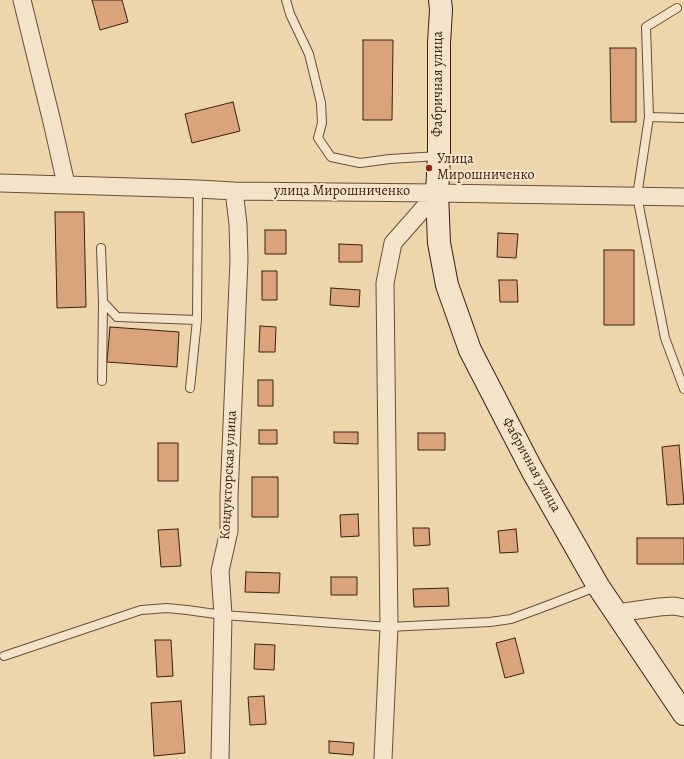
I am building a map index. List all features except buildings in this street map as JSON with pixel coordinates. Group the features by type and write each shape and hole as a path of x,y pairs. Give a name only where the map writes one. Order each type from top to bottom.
{"street":[{"path":"22,0 66,184"},
{"name":"Фабричная улица","path":"443,3 439,43 438,193 439,243 446,285 470,350 532,470 598,586 684,714"},
{"name":"улица Мирошниченко","path":"0,183 66,184 234,191 684,197"},
{"name":"Кондукторская улица","path":"218,759 223,615 220,571 229,531 229,496 239,260 238,224 234,191"},
{"path":"383,759 389,627 385,284 393,243 438,193"},
{"path":"617,613 659,607 674,606 684,608"}],"lane":[{"path":"286,0 290,14 309,54 321,103 322,123 318,138 331,157 360,163 390,159 439,156"},
{"path":"677,8 646,26 649,117 637,196 664,338 684,389"},
{"path":"649,117 684,118"},
{"path":"190,388 197,320 198,189"},
{"path":"101,248 103,302 102,381"},
{"path":"103,302 116,317 197,320"},
{"path":"4,656 141,610 167,608 223,615 389,627 490,622 511,619 549,606 598,586"}],"place":[{"name":"Улица Мирошниченко","path":"429,168"}]}
